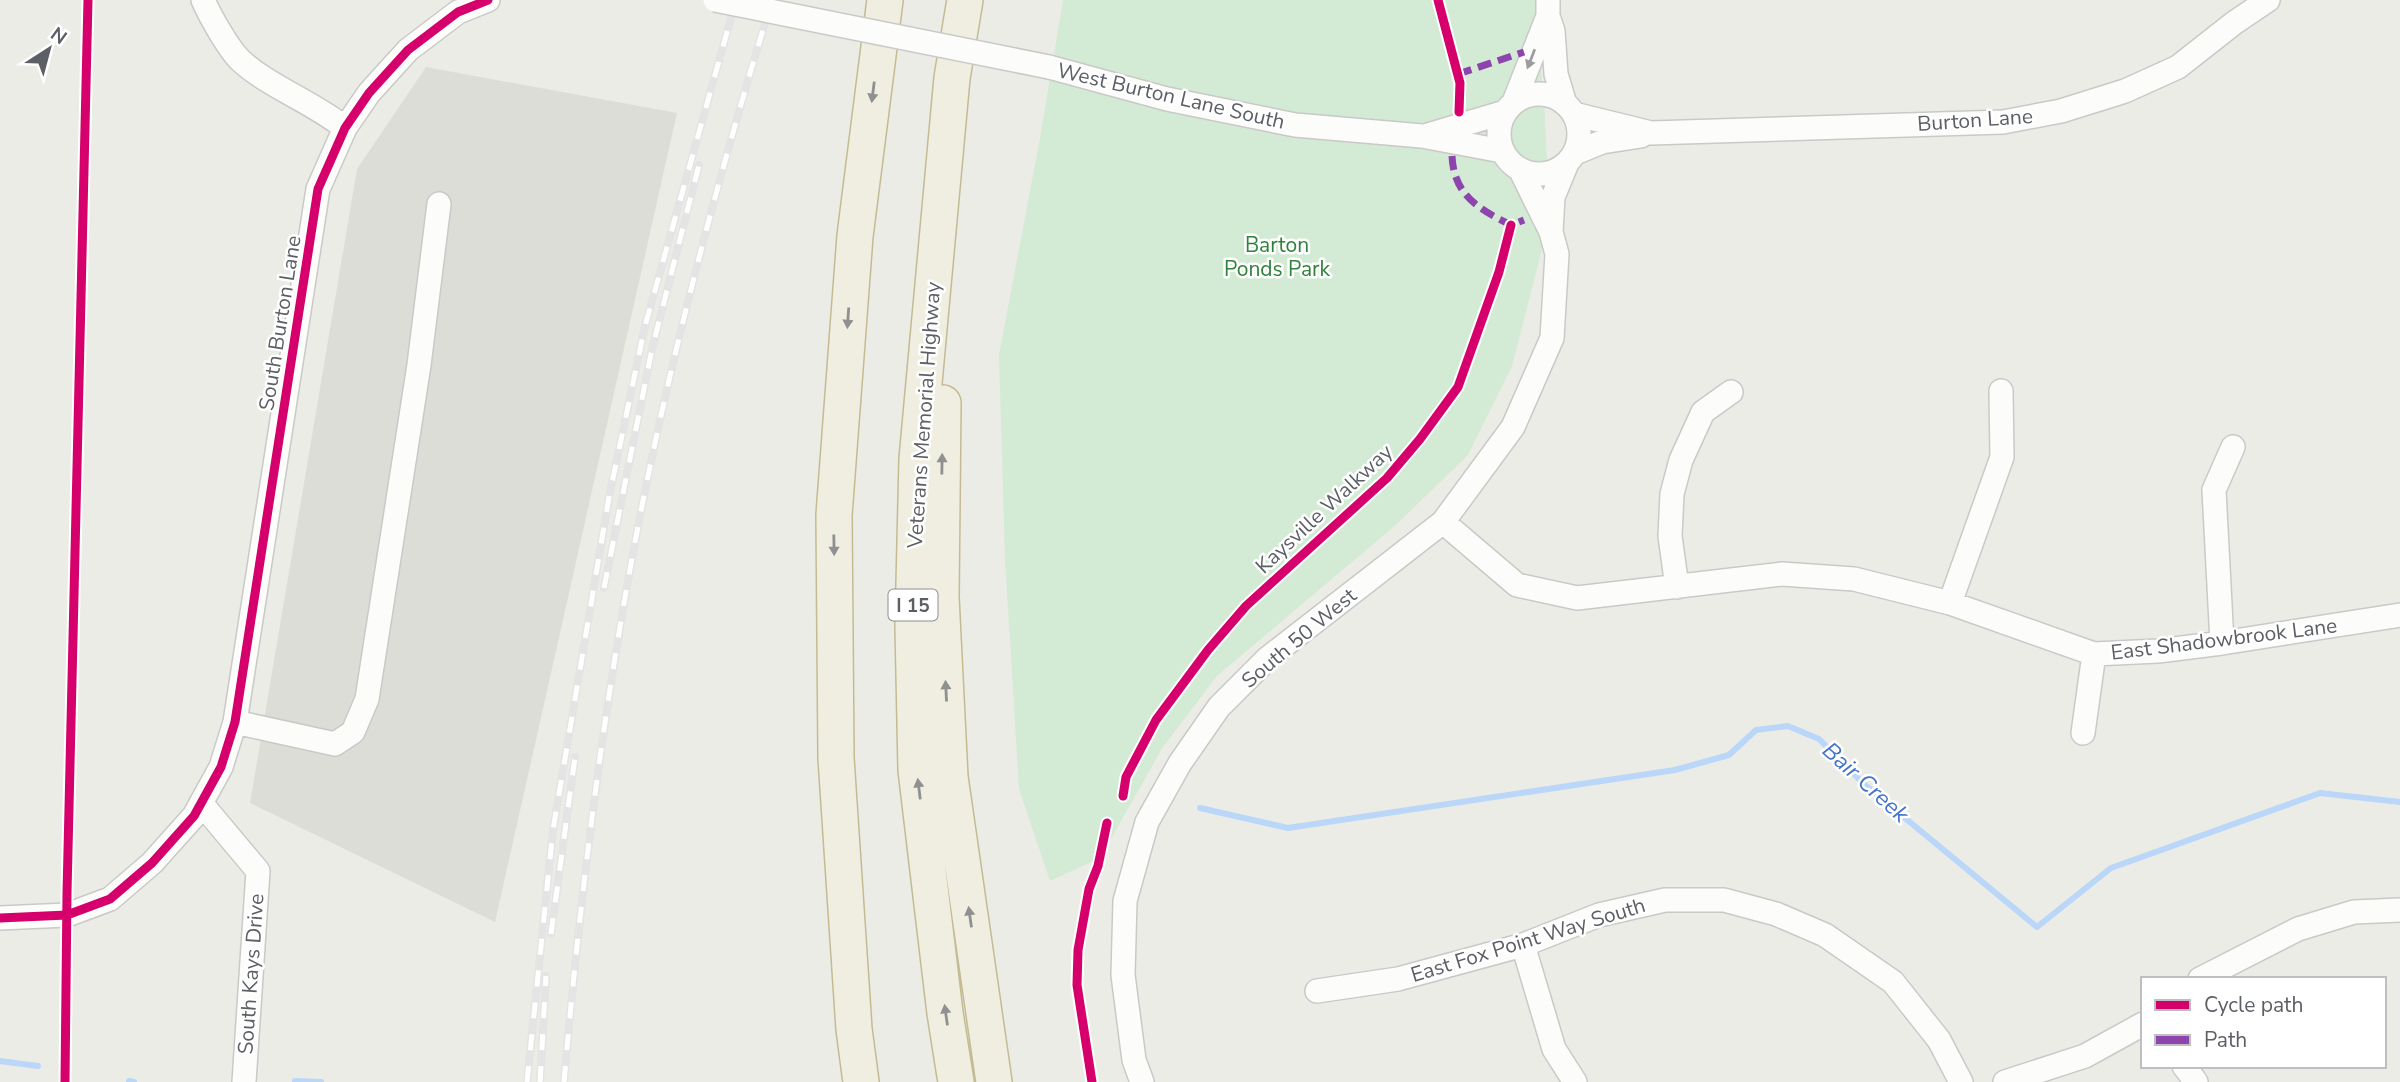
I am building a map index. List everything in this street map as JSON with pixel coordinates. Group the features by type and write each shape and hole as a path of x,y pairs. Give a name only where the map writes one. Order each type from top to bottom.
{"highway":[{"path":"836,1082 834,515 855,236 885,0"},
{"name":"Veterans Memorial Highway","path":"956,1082 945,1013 916,770 913,626 916,459 952,78 965,0"},
{"path":"947,126 941,597 950,777 993,1082"},
{"path":"836,758 854,1029 861,1082"}],"street":[{"path":"203,0 209,15 239,59 288,93 325,112 345,128"},
{"name":"South Burton Lane","path":"0,918 66,915 110,900 152,863 194,816 221,766 235,722 318,189 345,128 369,93 408,50 458,12 488,0"},
{"name":"West Burton Lane South","path":"715,0 1049,67 1167,99 1295,125 1422,136 1502,151"},
{"name":"Burton Lane","path":"1571,158 1602,142 1651,133 2003,122 2061,111 2125,91 2178,67 2268,0"},
{"path":"1548,8 1553,31 1556,74 1578,127 1578,141 1571,158 1557,170 1544,174 1520,169 1509,162 1502,151 1499,138 1500,125 1548,8"},
{"path":"1509,107 1527,96 1540,94 1553,97 1569,109"},
{"name":"West Burton Lane South","path":"1422,136 1509,107"},
{"name":"Burton Lane","path":"1569,109 1651,133"},
{"name":"South 50 West","path":"1550,232 1553,197 1571,158"},
{"name":"South 50 West","path":"1142,1082 1134,1060 1123,975 1125,901 1147,822 1180,763 1219,708 1268,658 1443,522 1513,427 1552,338 1557,254 1550,232 1520,169"},
{"path":"235,722 335,744 352,732 367,699 419,365 439,204"},
{"path":"1950,603 2002,457 2001,391"},
{"path":"1677,587 1670,536 1672,494 1681,460 1703,412 1731,392"},
{"path":"2222,643 2214,490 2233,447"},
{"name":"East Shadowbrook Lane","path":"1443,522 1517,585 1577,598 1782,574 1854,579 1950,603 2094,654 2158,651 2222,643 2400,615"},
{"path":"2083,733 2094,654"},
{"name":"South Kays Drive","path":"201,803 258,871 244,1082"},
{"name":"East Fox Point Way South","path":"1317,991 1398,979 1523,945 1599,915 1665,900 1724,900 1776,914 1825,935 1893,982 1939,1040 1961,1082"},
{"path":"2204,977 2244,954 2298,929 2354,912 2400,910"},
{"path":"1523,945 1554,1049 1575,1082"},
{"path":"2005,1082 2085,1056 2141,1025"}],"shaded area":[{"path":"426,67 677,113 495,922 250,803 357,169"}],"green space":[{"name":"Barton Ponds Park","path":"1063,0 1535,0 1550,218 1512,366 1468,455 1397,524 1217,676 1163,747 1100,858 1050,881 1019,789 1005,559 999,355"}],"waterway":[{"name":"Bair Creek","path":"1200,808 1288,828 1675,770 1729,755 1756,730 1788,726 1819,739 1865,785 2037,927 2111,868 2320,793 2400,802"},
{"name":"Bair Creek","path":"0,1061 38,1066"},
{"name":"Bair Creek","path":"129,1081 134,1082"},
{"name":"Bair Creek","path":"295,1081 321,1082"}],"railway":[{"path":"527,1082 553,830 609,497 645,326 736,0"},
{"path":"564,1082 600,754 641,510 697,267 725,159 772,0"},
{"path":"604,588 652,349 699,165"},
{"path":"551,934 575,757"},
{"path":"540,1082 546,976"}],"marked path":[{"path":"1458,74 1524,52"},
{"path":"1452,156 1457,181 1470,199 1488,213 1511,225 1524,220"}],"cycle path":[{"path":"65,1082 88,0"},
{"path":"0,918 67,915 110,899 152,863 194,816 221,767 235,722 318,189 345,128 369,93 408,50 458,12 488,0"},
{"path":"1438,0 1460,83 1459,112"},
{"name":"Kaysville Walkway","path":"1123,796 1126,777 1156,720 1208,650 1246,606 1387,478 1458,387 1499,272 1511,225"},
{"path":"1092,1082 1077,985 1078,950 1089,889 1098,866 1107,823"}]}
